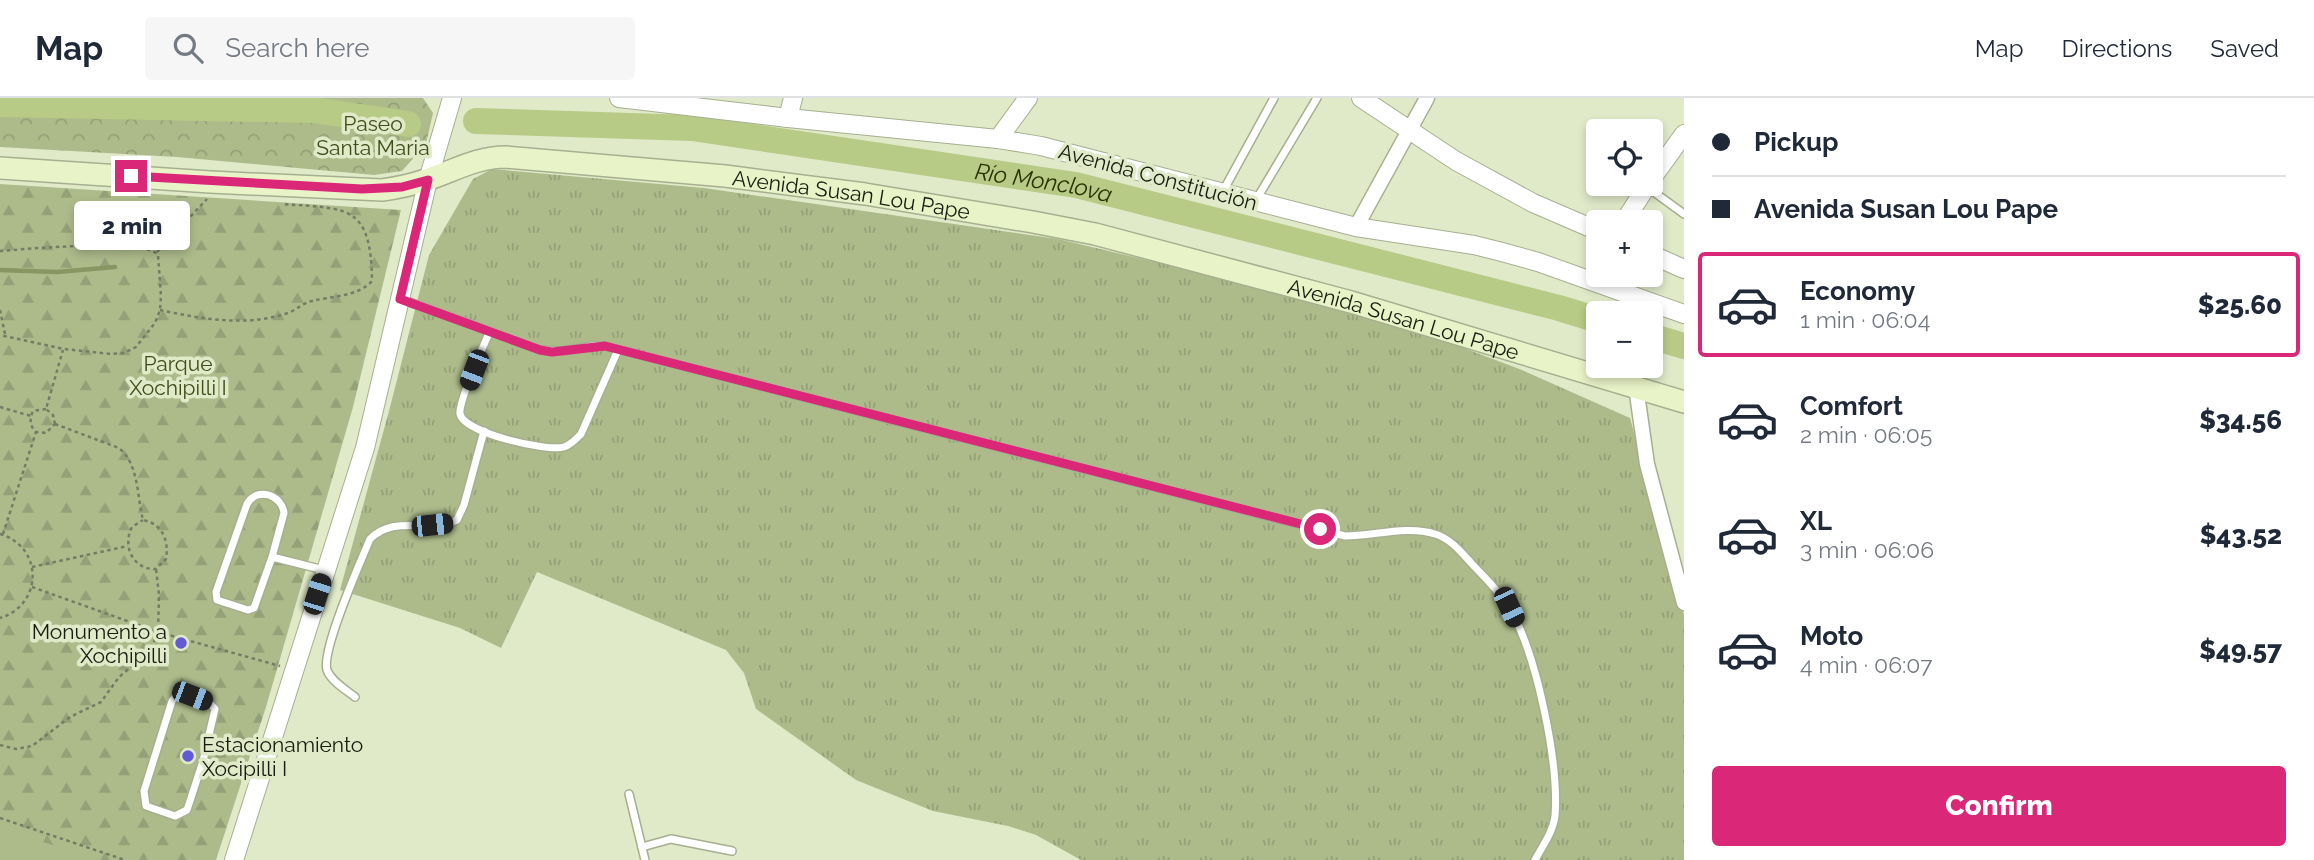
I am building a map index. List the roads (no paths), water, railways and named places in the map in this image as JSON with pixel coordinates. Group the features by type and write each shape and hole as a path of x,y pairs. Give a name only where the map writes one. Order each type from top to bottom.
{"main road":[{"name":"Avenida Susan Lou Pape","path":"0,169 362,189 402,187 481,159 506,158 738,177 865,194 1034,222 1167,252 1324,294 1684,402"}],"street":[{"name":"Avenida Constitución","path":"619,98 998,139 1053,149 1356,227 1488,248 1586,275"},
{"path":"788,118 793,98"},
{"path":"998,139 1028,98"},
{"path":"1361,98 1456,160 1533,202 1586,226"},
{"path":"1356,227 1427,98"},
{"path":"234,860 365,448 428,180 452,101"},
{"path":"1663,163 1684,134"},
{"path":"1663,260 1684,270"},
{"name":"Avenida Constitución","path":"1622,287 1684,314"},
{"path":"1636,387 1647,464 1678,560 1684,603"}],"lane":[{"path":"1222,193 1273,98"},
{"path":"1255,202 1317,98"},
{"path":"1662,196 1684,214"},
{"path":"400,299 489,333 552,352 593,346 618,349 1345,536 1418,531 1436,534 1452,543 1509,607 1524,638 1544,711 1554,775 1553,826 1535,860"},
{"path":"489,333 460,409 463,419 504,439 552,448 563,448 581,434 618,349"},
{"path":"355,697 331,677 327,670 327,660 334,634 370,539 387,526 432,525 457,520 464,505 484,431"},
{"path":"255,495 278,499 283,506 284,513 272,557 254,608 248,610 217,600 216,592 247,503 255,495"},
{"path":"272,557 325,571"},
{"path":"177,695 192,696 210,703 215,709 203,761 187,810 175,816 146,806 144,791 172,701 177,695"},
{"path":"203,761 259,777"},
{"path":"629,794 645,860"},
{"path":"642,847 671,839 732,851"}],"waterway":[{"path":"0,104 313,110 408,124"},
{"name":"Río Monclova","path":"476,121 692,128 1076,185 1586,316"},
{"path":"0,270 57,272 115,267"},
{"name":"Río Monclova","path":"1663,340 1684,346"}],"place":[{"name":"Monumento a Xochipilli","path":"181,643"},
{"name":"Estacionamiento Xocipilli I","path":"188,756"}],"park label":[{"name":"Paseo Santa Maria","path":"373,135"},
{"name":"Parque Xochipilli I","path":"178,375"}]}
